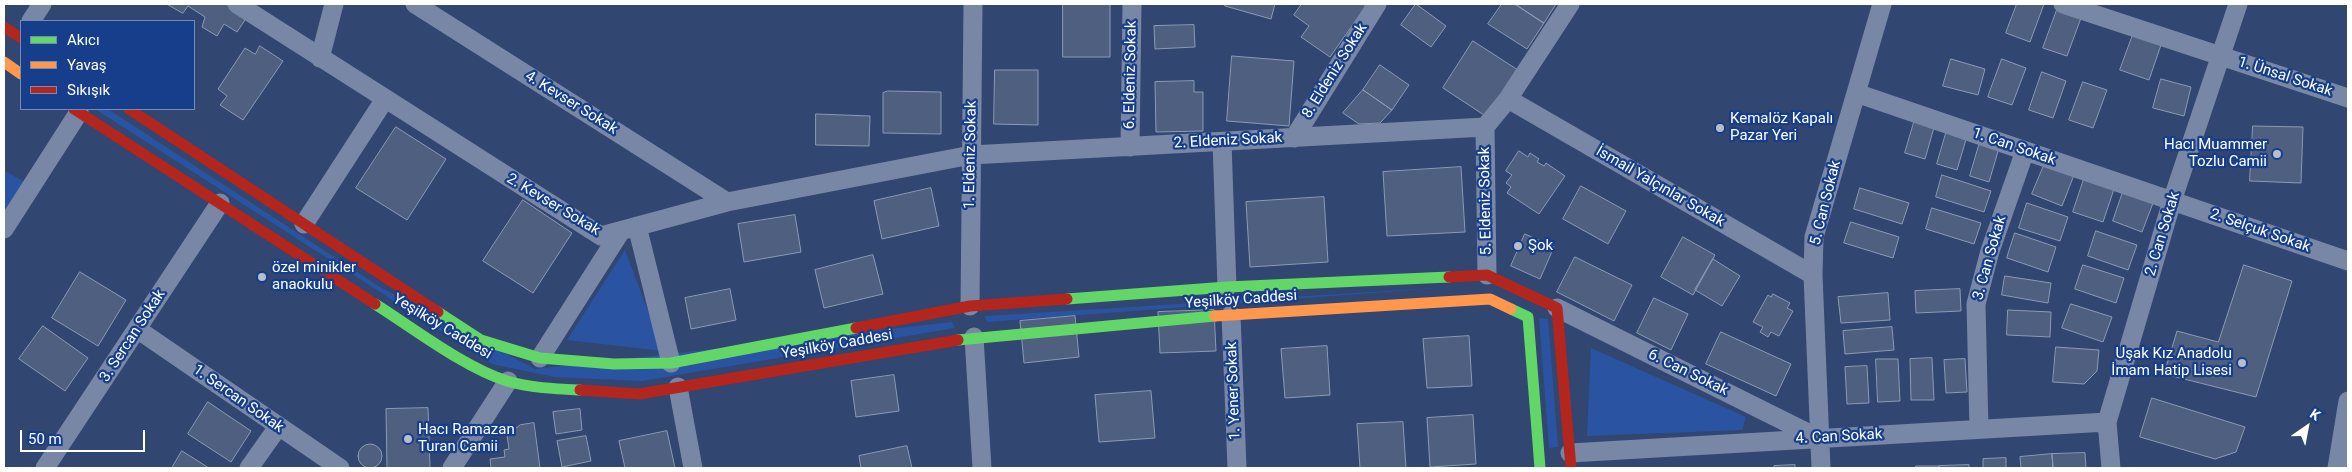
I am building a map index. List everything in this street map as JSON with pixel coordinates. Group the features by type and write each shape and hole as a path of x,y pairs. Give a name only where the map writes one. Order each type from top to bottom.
{"street":[{"path":"32,20 42,4"},
{"name":"2. Kevser Sokak","path":"237,4 600,236 727,202 971,156"},
{"path":"320,58 334,4"},
{"name":"4. Kevser Sokak","path":"415,4 727,202"},
{"name":"1. Eldeniz Sokak","path":"970,306 972,4"},
{"name":"6. Eldeniz Sokak","path":"1130,147 1132,4"},
{"name":"8. Eldeniz Sokak","path":"1294,138 1377,4"},
{"path":"1485,127 1508,99 1570,4"},
{"name":"5. Can Sokak","path":"1821,468 1813,276 1814,237 1882,4"},
{"name":"1. Ünsal Sokak","path":"2064,4 2348,98"},
{"name":"2. Can Sokak","path":"2111,468 2107,422 2172,201 2238,4"},
{"path":"4,27 20,36"},
{"path":"4,63 20,73"},
{"name":"1. Can Sokak","path":"1856,93 2172,201"},
{"path":"304,224 385,99"},
{"name":"İsmail Yalçınlar Sokak","path":"1508,99 1813,276"},
{"path":"4,229 77,110"},
{"name":"Yeşilköy Caddesi","path":"77,110 435,343 482,370 508,381 568,390 639,394 974,337 1231,314 1490,299 1528,317"},
{"name":"Yeşilköy Caddesi","path":"131,110 481,340 540,358 614,364 671,363 970,306 1227,287 1487,275 1557,308"},
{"name":"2. Eldeniz Sokak","path":"971,156 1485,127"},
{"name":"5. Eldeniz Sokak","path":"1485,127 1487,275"},
{"path":"1222,142 1227,287"},
{"name":"3. Can Sokak","path":"1978,429 1976,304 1990,251 2024,151"},
{"name":"2. Selçuk Sokak","path":"2172,201 2348,261"},
{"name":"3. Sercan Sokak","path":"45,468 220,203"},
{"path":"540,358 629,228"},
{"path":"629,228 671,363"},
{"path":"1487,275 1490,299"},
{"path":"970,306 974,337 982,468"},
{"path":"1557,308 1557,457 1528,317 1557,308"},
{"name":"6. Can Sokak","path":"1557,308 1819,438"},
{"name":"1. Yener Sokak","path":"1231,314 1237,468"},
{"name":"1. Sercan Sokak","path":"137,330 340,468"},
{"path":"452,468 508,381"},
{"path":"678,388 693,468"},
{"path":"2337,468 2348,401"},
{"name":"4. Can Sokak","path":"1557,457 1819,438 2107,422"},
{"path":"249,468 278,427"},
{"path":"1540,468 1557,457"}],"shaded area":[{"path":"97,110 110,110 380,287 535,369 952,322 955,328 642,381 554,377 492,364"},
{"path":"4,170 26,183 4,216"},
{"path":"625,250 663,351 567,340"},
{"path":"1452,287 987,322 985,316"},
{"path":"1539,318 1548,319 1558,447 1549,448"},
{"path":"1591,348 1746,417 1742,430 1587,436"}],"building":[{"path":"167,4 226,4 247,17 237,32 224,24 217,36 202,27 205,17 188,6 183,13"},
{"path":"1063,4 1110,4 1110,57 1063,57"},
{"path":"1225,4 1275,4 1271,19 1225,6"},
{"path":"1302,4 1363,4 1366,6 1330,57 1301,37 1309,26 1294,15"},
{"path":"1416,4 1446,26 1431,47 1401,25"},
{"path":"1502,4 1515,4 1544,23 1527,49 1488,24"},
{"path":"1515,4 1556,4 1544,23"},
{"path":"2017,4 2044,4 2030,42 2006,33"},
{"path":"2057,10 2081,18 2067,56 2043,48"},
{"path":"1194,25 1195,47 1155,49 1154,26"},
{"path":"2134,32 2162,42 2149,80 2120,70"},
{"path":"1473,41 1518,70 1487,117 1443,88"},
{"path":"260,46 283,61 243,120 220,105 227,96 218,89 245,48 255,54"},
{"path":"1232,56 1294,61 1289,126 1227,121"},
{"path":"1951,59 1985,69 1978,95 1943,86"},
{"path":"2002,59 2026,68 2012,105 1988,97"},
{"path":"1380,65 1409,85 1392,110 1363,90"},
{"path":"995,70 1038,70 1038,125 994,124"},
{"path":"2042,72 2066,81 2053,118 2029,110"},
{"path":"2161,79 2191,87 2184,116 2153,108"},
{"path":"1194,81 1194,92 1203,92 1203,131 1156,132 1155,82"},
{"path":"2083,82 2107,90 2093,128 2069,120"},
{"path":"1363,90 1392,110 1380,123 1359,124 1343,113"},
{"path":"888,91 941,92 941,134 883,133 883,93"},
{"path":"816,114 870,116 869,146 816,145"},
{"path":"1915,119 1935,124 1925,159 1905,153"},
{"name":"Hacı Muammer Tozlu Camii","path":"2253,126 2303,127 2301,183 2250,181"},
{"path":"396,127 446,159 407,220 356,188"},
{"path":"1947,130 1967,136 1957,170 1937,164"},
{"path":"1980,142 1999,148 1989,182 1970,176"},
{"path":"1519,151 1528,157 1530,153 1539,159 1537,162 1544,166 1546,163 1565,176 1539,214 1507,193 1511,187 1506,183 1512,175 1506,171"},
{"path":"2045,163 2074,175 2062,206 2032,194"},
{"path":"1461,167 1465,232 1387,236 1383,172"},
{"path":"1942,175 1991,191 1984,212 1936,197"},
{"path":"2084,179 2114,189 2103,222 2073,212"},
{"path":"1581,186 1626,211 1608,244 1563,219"},
{"path":"931,188 939,226 882,239 874,201"},
{"path":"1860,188 1909,203 1902,224 1854,209"},
{"path":"2123,192 2153,203 2142,232 2113,221"},
{"path":"1324,197 1328,262 1250,267 1246,202"},
{"path":"523,200 572,233 533,293 483,261"},
{"path":"2027,203 2068,217 2060,241 2019,228"},
{"path":"1932,208 1981,223 1974,244 1926,229"},
{"path":"795,215 801,252 744,262 738,224"},
{"path":"1851,222 1899,237 1893,258 1844,243"},
{"path":"2096,231 2137,245 2128,270 2088,256"},
{"path":"2015,233 2056,247 2048,272 2007,258"},
{"path":"1525,234 1554,247 1540,279 1511,266"},
{"path":"1683,237 1715,255 1693,295 1661,277"},
{"path":"873,255 883,294 824,308 815,270"},
{"path":"1575,257 1632,285 1614,321 1557,292"},
{"path":"1713,259 1740,276 1722,306 1695,290"},
{"path":"2083,265 2124,278 2116,303 2075,289"},
{"path":"2244,265 2292,281 2256,397 2164,374 2177,331 2218,342"},
{"path":"80,272 126,300 98,346 52,318"},
{"path":"2005,276 2051,283 2048,303 2002,295"},
{"path":"730,289 736,320 691,329 685,298"},
{"path":"1960,289 1961,311 1916,313 1915,291"},
{"path":"1888,293 1890,320 1841,323 1838,297"},
{"path":"1773,294 1790,303 1787,308 1793,311 1779,336 1771,332 1768,337 1760,332 1763,327 1753,322 1768,295 1771,297"},
{"path":"1654,298 1688,314 1671,350 1637,333"},
{"path":"2071,304 2112,317 2103,342 2062,328"},
{"path":"1214,310 1216,351 1160,353 1158,312"},
{"path":"2008,310 2051,312 2050,337 2007,335"},
{"path":"1075,316 1079,357 1024,363 1020,321"},
{"path":"43,326 88,358 65,391 19,359"},
{"path":"1892,327 1894,350 1845,354 1843,331"},
{"path":"1721,332 1791,364 1776,396 1706,364"},
{"path":"1469,336 1472,386 1427,388 1423,339"},
{"path":"1327,346 1330,395 1285,398 1281,349"},
{"path":"2056,347 2099,350 2097,371 2084,384 2053,382"},
{"path":"1932,358 1934,400 1911,400 1910,359"},
{"path":"1876,359 1898,359 1900,401 1878,402"},
{"path":"1965,359 1967,392 1946,393 1944,360"},
{"path":"1867,366 1869,403 1847,404 1845,367"},
{"path":"894,375 899,411 856,417 851,381"},
{"path":"1151,391 1155,438 1099,442 1095,395"},
{"path":"2152,398 2245,427 2236,452 2215,459 2140,437"},
{"path":"208,402 251,431 231,462 188,434"},
{"name":"Hacı Ramazan Turan Camii","path":"428,408 430,468 387,468 386,409"},
{"path":"580,409 582,430 556,434 553,412"},
{"path":"1473,415 1476,464 1430,467 1427,418"},
{"path":"1403,422 1406,468 1360,468 1357,424"},
{"path":"534,423 540,468 491,468 490,459 505,457 504,450 509,449 507,435 520,425"},
{"path":"667,431 675,468 625,468 619,441"},
{"path":"586,436 591,461 562,467 557,441"},
{"path":"370,444 378,448 382,456 378,464 370,468 362,464 358,456 362,448"},
{"path":"907,446 912,468 861,468 859,456"},
{"path":"182,451 209,468 172,468"},
{"path":"2085,453 2086,468 2053,468 2052,454"},
{"path":"2052,454 2053,468 2021,468 2020,457"},
{"path":"2006,458 2006,468 1983,468 1983,459"},
{"path":"1795,465 1795,468 1774,468 1774,466"},
{"path":"1969,465 1969,468 1939,468 1939,466"},
{"path":"1916,466 1939,466 1939,468 1916,468"}],"traffic: fast":[{"path":"1067,299 1227,287 1449,277"},
{"path":"375,304 439,347 491,375 525,385 580,390"},
{"path":"1511,309 1528,317 1540,468"},
{"path":"438,312 481,340 540,358 614,364 671,363 856,328"},
{"path":"958,340 1215,316"}],"traffic: slow":[{"path":"4,62 20,73"},
{"path":"1215,316 1490,299 1511,309"}],"traffic: jam":[{"path":"4,27 20,37"},
{"path":"76,110 375,304"},
{"path":"131,110 438,312"},
{"path":"1449,277 1487,275 1557,308 1571,468"},
{"path":"856,328 970,306 1067,299"},
{"path":"580,390 639,394 958,340"}],"place":[{"name":"Kemalöz Kapalı Pazar Yeri","path":"1720,128"},
{"name":"Hacı Muammer Tozlu Camii","path":"2277,154"},
{"name":"Şok","path":"1518,246"},
{"name":"özel minikler anaokulu","path":"262,277"},
{"name":"Uşak Kız Anadolu İmam Hatip Lisesi","path":"2242,363"},
{"name":"Hacı Ramazan Turan Camii","path":"408,439"}]}
